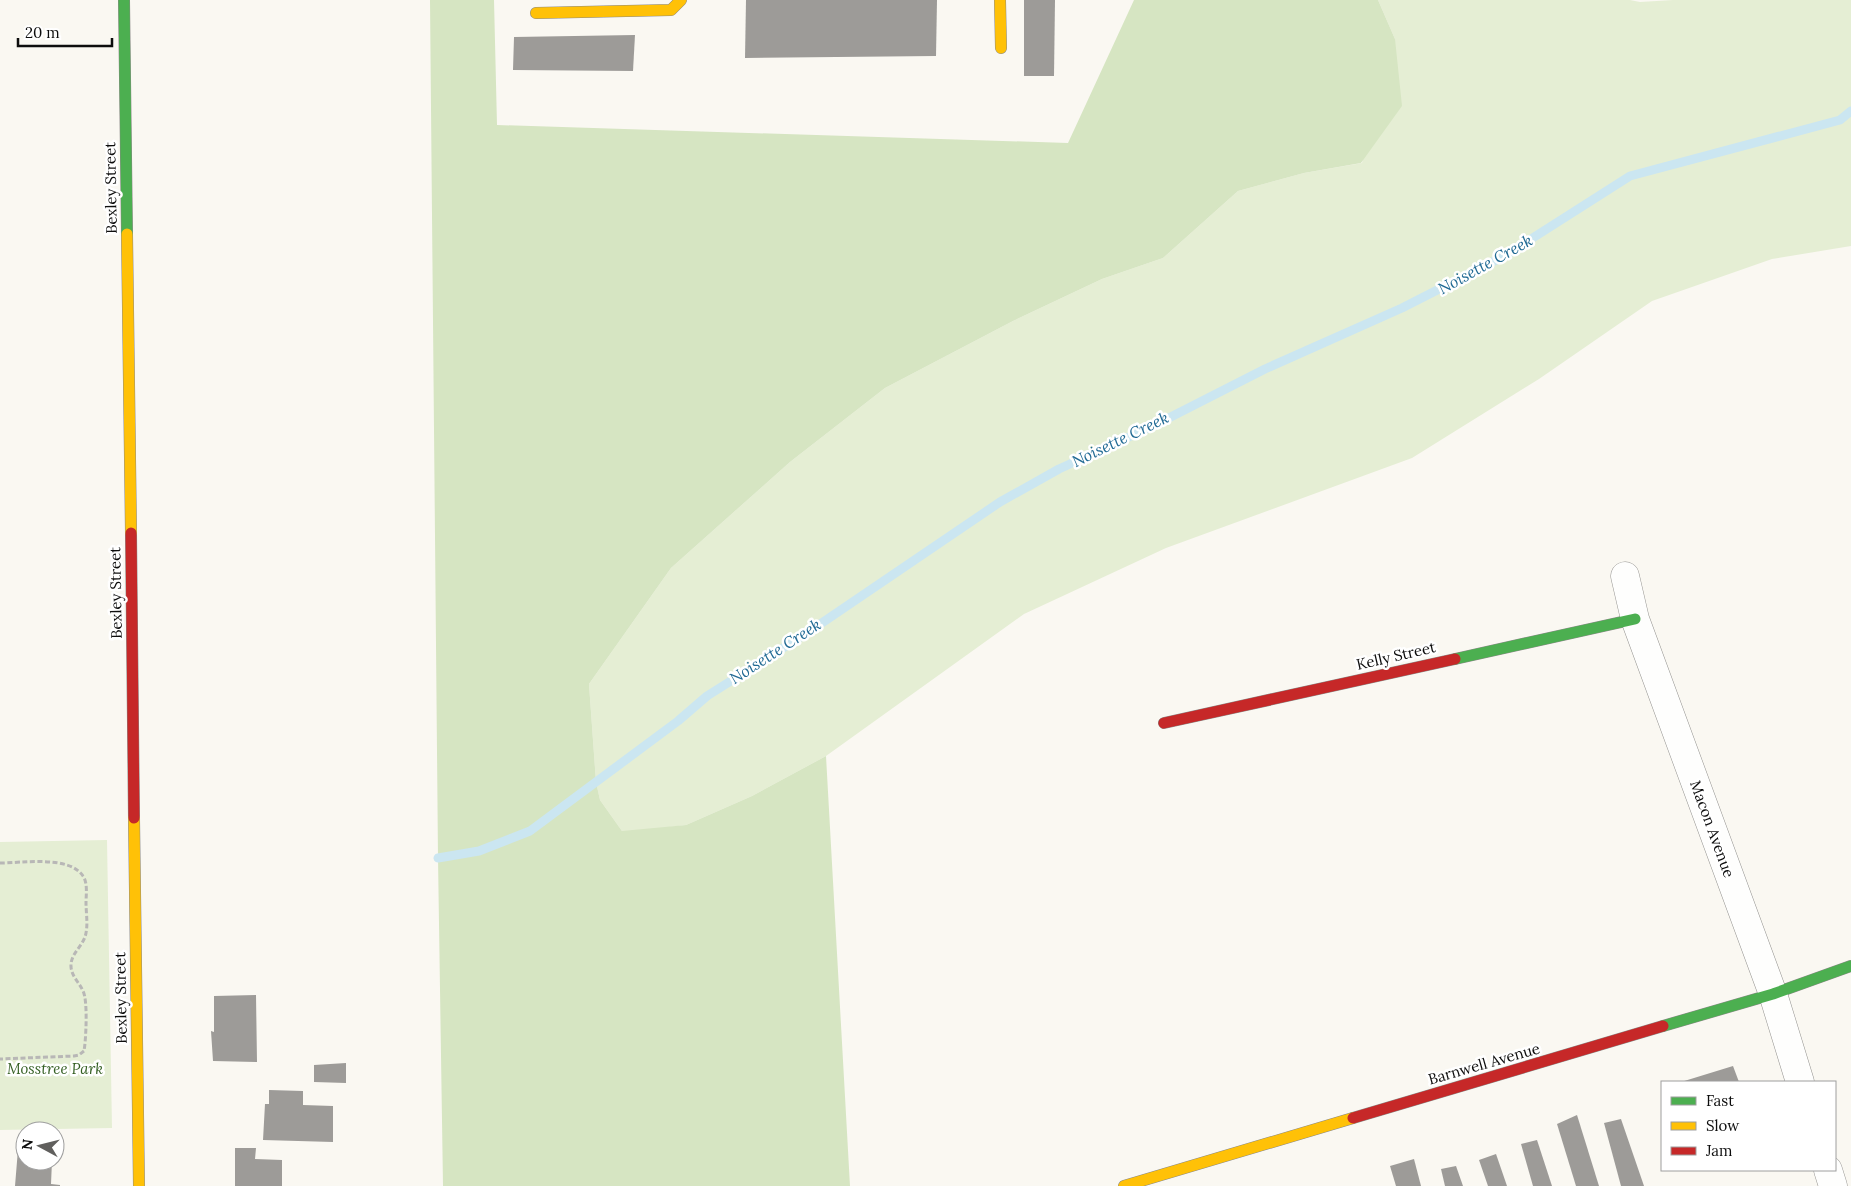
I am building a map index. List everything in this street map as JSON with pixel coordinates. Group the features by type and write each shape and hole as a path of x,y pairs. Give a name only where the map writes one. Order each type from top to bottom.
{"street":[{"name":"Bexley Street","path":"124,0 139,1186"},
{"path":"536,13 671,10 681,0"},
{"path":"1000,0 1001,48"},
{"name":"Macon Avenue","path":"1625,576 1635,619 1772,994 1800,1081"},
{"name":"Kelly Street","path":"1164,723 1635,619"},
{"name":"Barnwell Avenue","path":"1124,1186 1772,994 1851,966"},
{"path":"1828,1171 1833,1186"}],"path":[{"path":"0,863 60,862 74,868 84,877 86,884 86,933 84,940 75,953 71,966 73,974 84,992 84,1051 74,1056 0,1060"}],"green space":[{"path":"430,0 494,0 497,125 1068,143 1134,0 1378,0 1395,39 1402,106 1361,163 1304,173 1238,191 1163,258 1102,279 1013,321 885,388 790,462 671,568 589,684 596,782 600,800 622,831 686,825 752,796 826,756 850,1186 443,1186"},
{"path":"1378,0 1630,0 1640,2 1673,0 1851,0 1851,246 1772,259 1652,301 1539,379 1412,458 1166,548 1024,614 826,756 752,796 686,825 630,832 622,831 600,800 596,782 589,684 671,568 790,462 885,388 1013,321 1102,279 1163,258 1238,191 1304,173 1362,163 1395,39"},
{"name":"Mosstree Park","path":"107,840 112,1128 65,1129 65,1121 15,1121 15,1130 0,1130 0,842"}],"building":[{"path":"746,0 937,0 936,56 745,58"},
{"path":"1024,0 1055,0 1054,76 1024,76"},
{"path":"635,35 633,71 513,70 514,37"},
{"path":"256,995 257,1062 213,1061 211,1031 214,1032 214,996"},
{"path":"346,1063 346,1083 314,1082 314,1065"},
{"path":"1733,1066 1739,1081 1684,1081"},
{"path":"269,1090 303,1091 303,1105 333,1106 333,1142 263,1140 265,1104 269,1104"},
{"path":"1577,1115 1599,1186 1576,1186 1557,1124"},
{"path":"1621,1119 1644,1186 1621,1186 1604,1123"},
{"path":"1537,1140 1552,1186 1533,1186 1521,1144"},
{"path":"235,1148 256,1148 255,1159 282,1160 282,1186 235,1186"},
{"path":"1496,1154 1507,1186 1488,1186 1479,1160"},
{"path":"1414,1159 1421,1186 1396,1186 1390,1166"},
{"path":"1456,1166 1463,1186 1445,1186 1441,1169"},
{"path":"16,1171 52,1171 51,1184 60,1185 60,1186 15,1186"}],"waterway":[{"name":"Noisette Creek","path":"438,858 479,851 530,831 678,721 707,696 810,631 1000,502 1059,469 1153,426 1265,369 1402,308 1506,255 1630,176 1840,120 1851,111"}],"traffic: fast":[{"path":"124,0 127,234"},
{"path":"1455,659 1635,619"},
{"path":"1663,1026 1773,994 1851,966"}],"traffic: slow":[{"path":"536,13 671,10 681,0"},
{"path":"1000,0 1001,48"},
{"path":"127,234 131,533"},
{"path":"134,818 139,1186"},
{"path":"1124,1186 1353,1118"}],"traffic: jam":[{"path":"131,533 134,818"},
{"path":"1164,723 1455,659"},
{"path":"1353,1118 1663,1026"}]}
